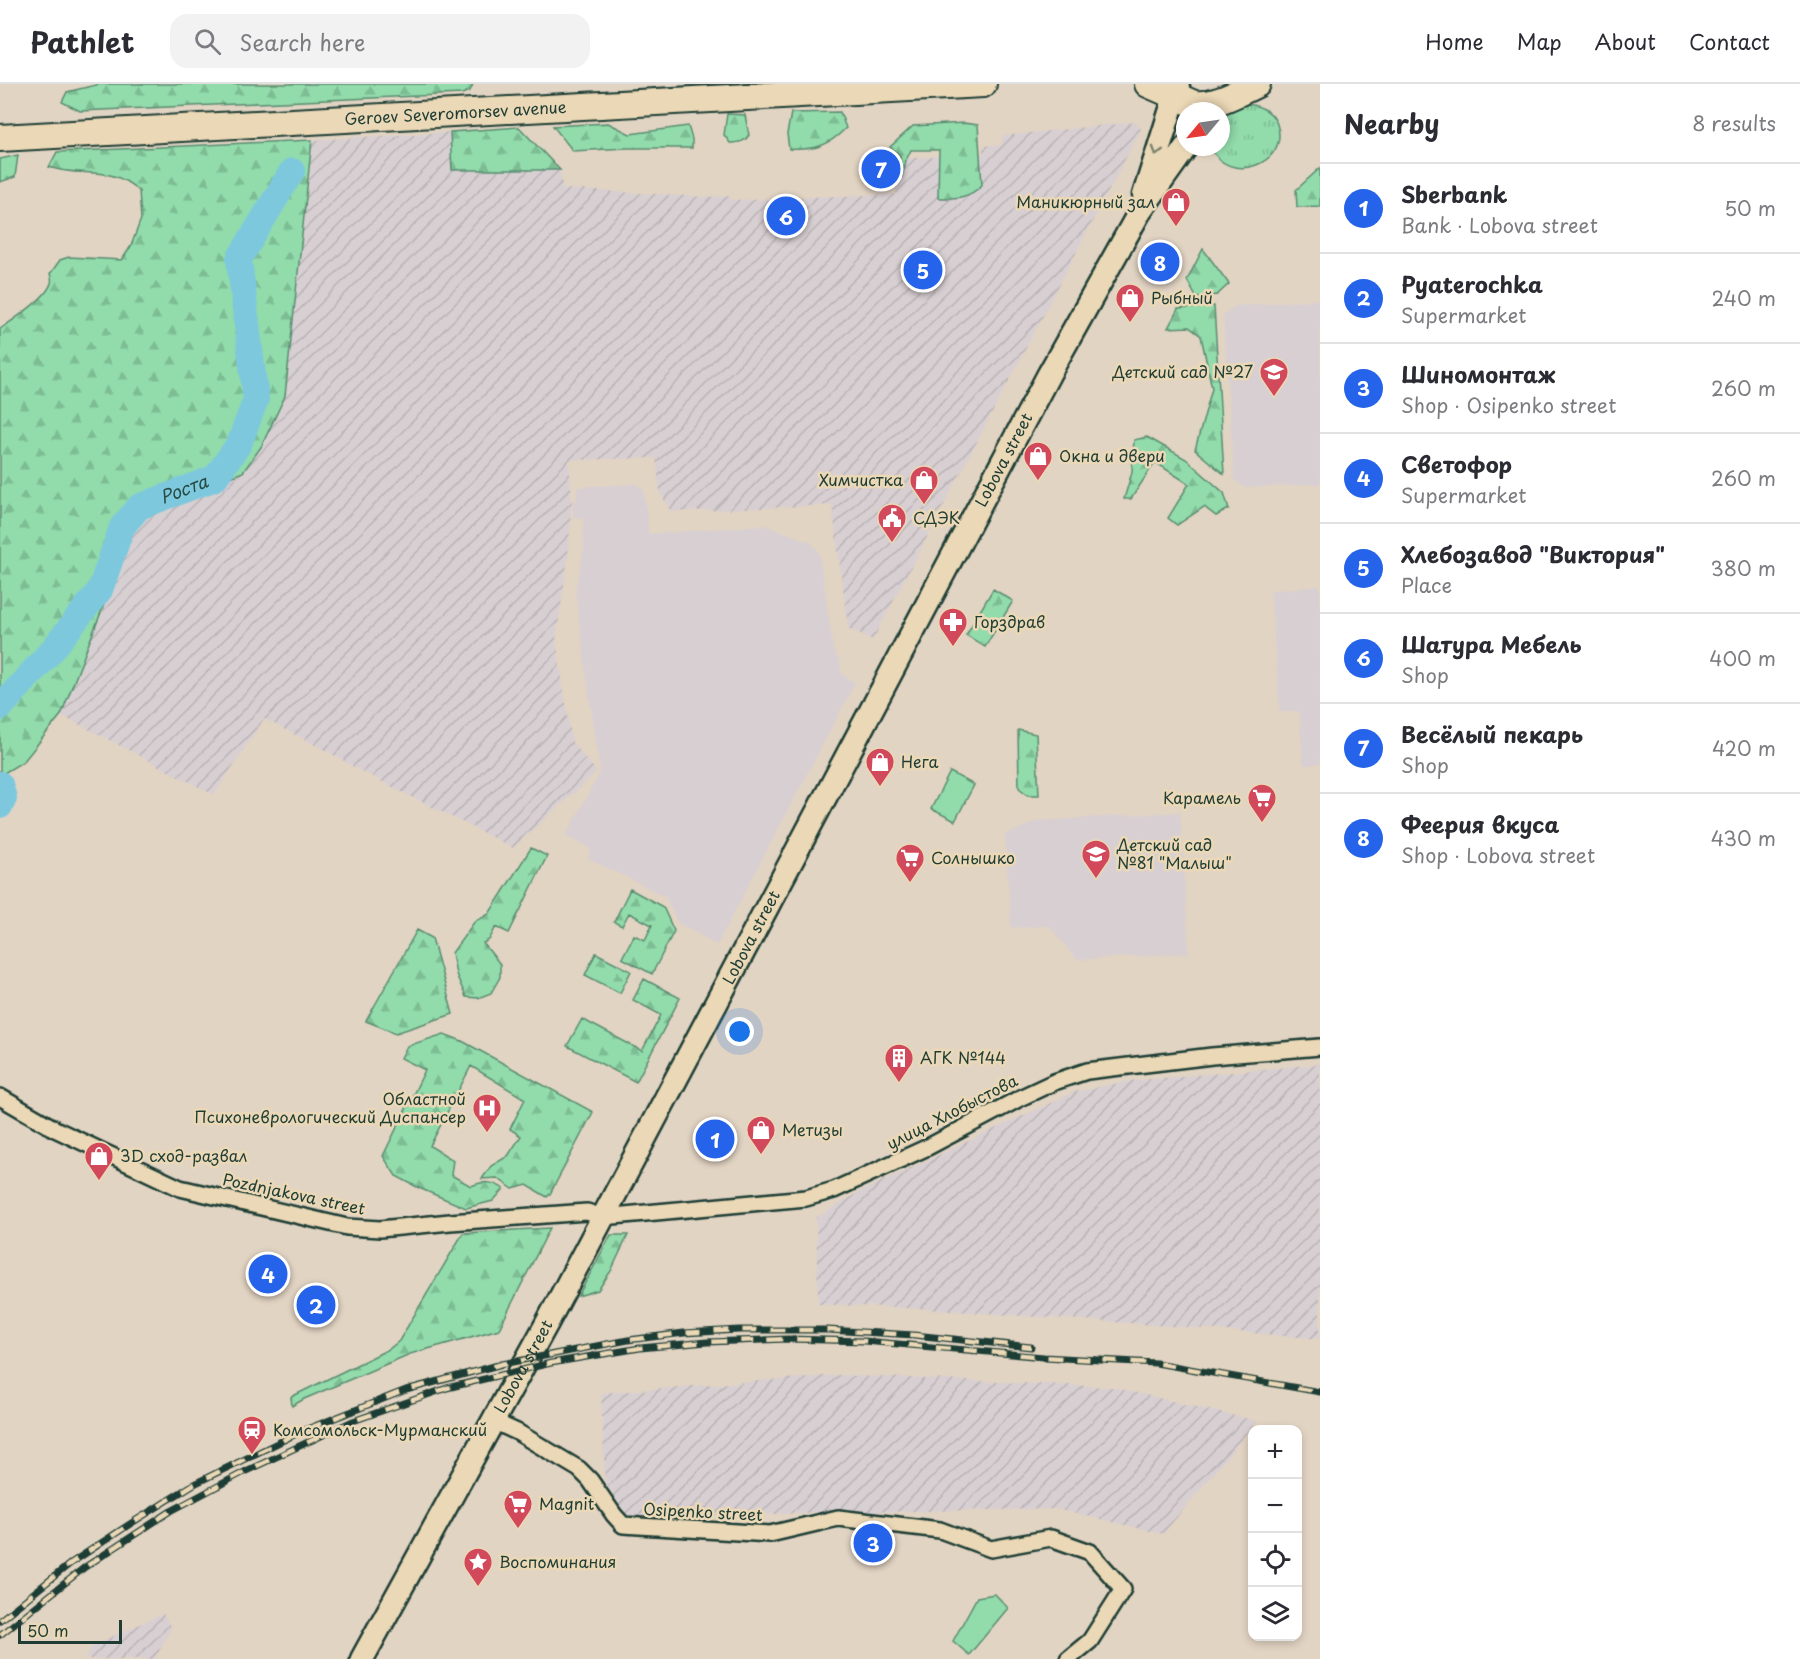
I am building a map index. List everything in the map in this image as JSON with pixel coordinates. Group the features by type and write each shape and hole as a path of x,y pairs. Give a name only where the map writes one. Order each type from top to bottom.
{"main road":[{"name":"Geroev Severomorsev avenue","path":"0,138 983,84"},
{"path":"1148,84 1179,91 1194,104 1216,102 1237,94"}],"street":[{"name":"Lobova street","path":"1139,213 1157,148 1179,91"},
{"name":"Lobova street","path":"362,1659 603,1217 1049,374 1139,213 1180,156"},
{"name":"улица Хлобыстова","path":"603,1217 806,1198 834,1190 927,1147 1022,1097 1054,1082 1087,1071 1212,1056 1320,1047"},
{"name":"Pozdnjakova street","path":"0,1096 56,1129 180,1188 347,1227 380,1229 587,1212 603,1217"},
{"name":"Osipenko street","path":"493,1421 517,1432 579,1468 623,1525 770,1534 838,1518 940,1530 991,1549 1051,1538 1081,1548 1090,1552 1123,1589 1090,1641 1068,1659"}],"shaded area":[{"path":"1135,122 1141,129 873,640 848,628 832,505 672,512 660,493 656,458 569,460 572,500 568,558 556,640 572,742 597,772 513,848 264,719 214,795 61,715 140,512 166,501 261,447 285,396 312,140 450,132 453,170 560,170 563,189 708,197 730,196 731,200 771,199 772,207 780,207 779,198 896,194 895,159 983,154 983,146 1002,145 1002,136"},
{"name":"Детский сад №27","path":"1320,299 1320,484 1245,488 1234,479 1223,315 1235,306"},
{"path":"637,484 644,490 649,534 764,525 811,542 819,552 834,653 840,662 841,673 855,683 717,945 678,923 666,897 587,858 592,849 566,836 600,772 575,591 584,550 583,518 573,517 573,501 577,499 577,487"},
{"path":"1320,586 1320,764 1303,765 1299,711 1280,712 1270,590"},
{"name":"Детский сад №81 \"Малыш\"","path":"1180,812 1189,953 1077,960 1049,926 1011,928 1005,835 1037,821"},
{"path":"1320,1064 1320,1339 1183,1327 818,1304 816,1218 861,1191 1074,1092 1129,1081"},
{"path":"838,1375 1111,1387 1257,1421 1254,1425 1248,1425 1248,1432 1163,1534 1056,1509 796,1513 628,1520 605,1482 601,1393"},
{"path":"163,1614 171,1628 155,1659 85,1659 93,1645"}],"green space":[{"path":"100,84 473,84 470,91 462,94 80,111 62,102 67,92"},
{"path":"1249,104 1262,108 1272,116 1277,124 1279,138 1275,150 1266,160 1255,166 1242,168 1230,166 1219,159 1217,156 1230,156 1230,109"},
{"path":"840,112 846,128 833,139 813,148 789,149 787,134 791,113"},
{"path":"727,114 745,115 749,135 741,142 730,143 724,135"},
{"path":"608,123 630,134 688,126 692,148 573,151 553,126"},
{"path":"964,123 978,125 982,185 977,190 961,197 938,198 939,150 911,150 902,177 898,174 900,155 890,147 913,126"},
{"path":"519,127 560,170 452,170 450,132"},
{"path":"312,140 285,396 261,447 243,472 140,512 61,715 24,761 0,773 0,329 43,295 51,282 50,274 60,260 69,257 122,260 131,246 141,219 139,191 128,182 106,174 73,172 49,167 57,152"},
{"path":"18,155 15,177 0,182 0,159"},
{"path":"1320,168 1320,206 1297,207 1296,190"},
{"path":"1203,249 1229,284 1217,295 1196,297 1187,280"},
{"path":"1214,306 1224,474 1195,450 1212,388 1201,336 1189,327 1168,328 1178,309"},
{"path":"1147,437 1186,459 1224,493 1229,509 1216,516 1204,507 1177,525 1168,518 1189,484 1155,462 1131,499 1124,499 1132,472 1134,440"},
{"path":"993,589 1013,601 985,647 966,635"},
{"path":"1018,730 1036,734 1039,795 1028,795 1019,788"},
{"path":"950,772 974,785 955,821 931,809"},
{"path":"531,848 547,856 509,933 496,927 489,940 483,943 500,964 500,977 491,993 478,998 466,997 456,974 452,953 475,921 489,914"},
{"path":"630,889 663,907 674,931 652,974 622,958 634,935 645,940 652,925 629,913 622,926 614,922"},
{"path":"417,930 432,938 453,1014 396,1033 366,1021"},
{"path":"596,953 631,971 620,993 585,975"},
{"path":"644,979 680,998 636,1082 567,1046 582,1019 642,1051 661,1015 633,1000"},
{"path":"444,1034 462,1041 593,1112 547,1197 527,1185 513,1189 497,1178 482,1179 491,1166 508,1156 521,1136 510,1129 525,1099 471,1066 430,1146 453,1160 451,1175 471,1186 488,1183 496,1184 504,1189 493,1201 466,1208 396,1176 383,1156 425,1070 401,1058 407,1046"},
{"path":"550,1228 499,1329 410,1354 292,1406 291,1397 389,1349 399,1341 463,1233"},
{"path":"611,1235 628,1235 611,1271 598,1290 578,1296"},
{"path":"995,1594 1008,1608 969,1655 953,1641 977,1597"}],"waterway":[{"name":"Роста","path":"0,708 53,649 100,590 122,527 139,507 215,478 239,444 256,399 239,259 292,171"},
{"name":"Роста","path":"0,784 4,798 0,806"}],"railway":[{"path":"0,1620 71,1563 194,1484 302,1431 406,1390 502,1364 628,1340 684,1333 739,1330 828,1330 914,1335 1031,1347"},
{"path":"0,1635 85,1567 171,1511 246,1471 353,1421 447,1388 551,1363 640,1348 707,1342 788,1339 864,1341 1044,1357 1156,1363 1320,1392"}],"place":[{"name":"Весёлый пекарь","path":"881,169"},
{"name":"Шатура Мебель","path":"786,216"},
{"name":"Маникюрный зал","path":"1176,228"},
{"name":"Феерия вкуса","path":"1160,262"},
{"name":"Хлебозавод \"Виктория\"","path":"923,270"},
{"name":"Рыбный","path":"1130,324"},
{"name":"Детский сад №27","path":"1274,398"},
{"name":"Окна и двери","path":"1038,482"},
{"name":"Химчистка","path":"924,506"},
{"name":"СДЭК","path":"892,544"},
{"name":"Горздрав","path":"953,648"},
{"name":"Нега","path":"880,788"},
{"name":"Карамель","path":"1262,824"},
{"name":"Детский сад №81 \"Малыш\"","path":"1096,880"},
{"name":"Солнышко","path":"910,884"},
{"name":"АГК №144","path":"899,1084"},
{"name":"Областной Психоневрологический Диспансер","path":"487,1134"},
{"name":"Sberbank","path":"715,1139"},
{"name":"Метизы","path":"761,1156"},
{"name":"3D сход-развал","path":"99,1182"},
{"name":"Светофор","path":"268,1274"},
{"name":"Pyaterochka","path":"316,1305"},
{"name":"Комсомольск-Мурманский","path":"252,1456"},
{"name":"Magnit","path":"518,1530"},
{"name":"Шиномонтаж","path":"873,1543"},
{"name":"Воспоминания","path":"478,1588"}]}
